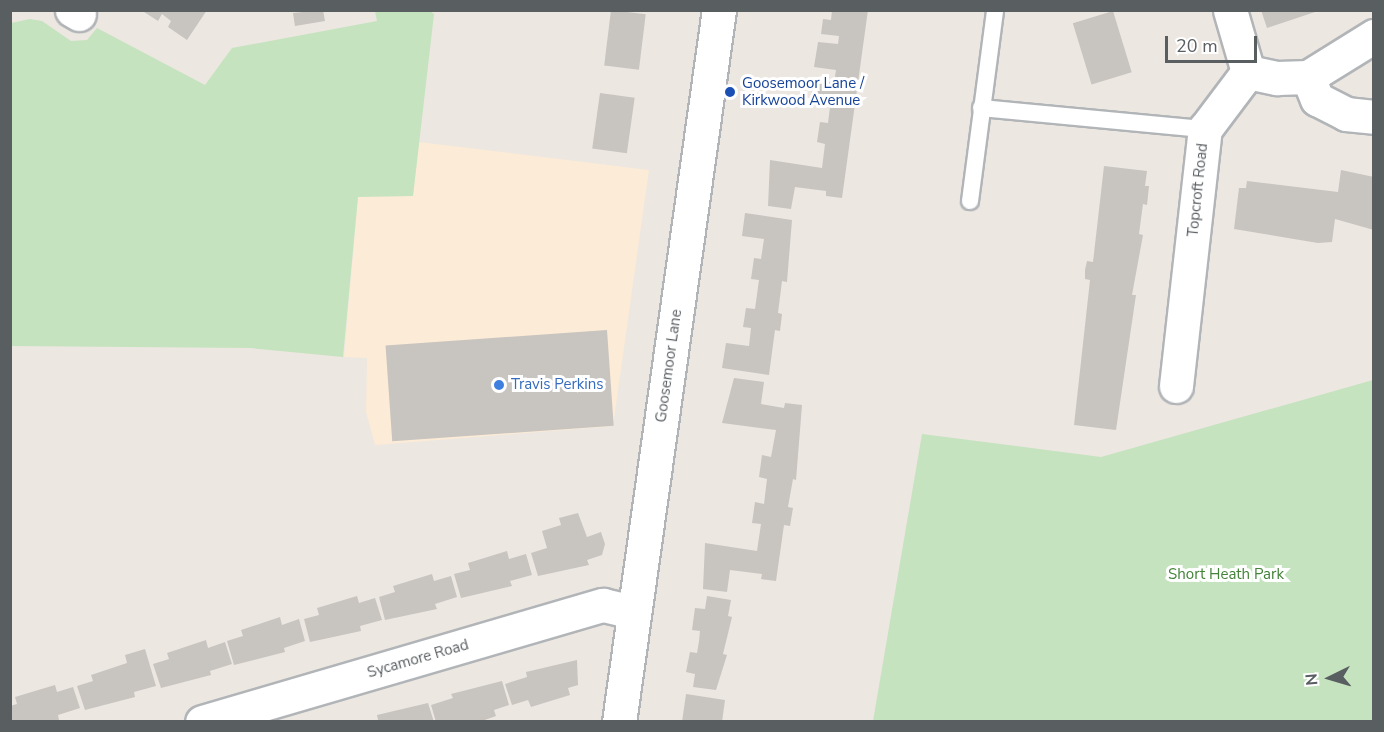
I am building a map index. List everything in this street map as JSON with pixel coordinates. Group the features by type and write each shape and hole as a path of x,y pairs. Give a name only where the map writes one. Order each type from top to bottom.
{"street":[{"name":"Goosemoor Lane","path":"619,722 719,10"},
{"path":"1230,10 1248,72 1277,78 1308,77 1374,36"},
{"name":"Topcroft Road","path":"1176,386 1205,129 1248,72"},
{"path":"1308,77 1317,99 1346,114 1374,117"},
{"name":"Sycamore Road","path":"202,722 603,605 634,612"}],"lane":[{"path":"970,201 995,10"},
{"path":"981,108 1205,129"}],"shaded area":[{"path":"419,142 649,170 613,426 375,445 366,412 367,358 344,357 358,196 413,195"}],"green space":[{"path":"375,11 430,11 434,14 413,196 358,197 343,357 250,348 11,346 11,23 30,19 42,21 71,41 87,40 97,28 205,85 232,48 377,21"},
{"name":"Short Heath Park","path":"1373,380 1373,721 873,721 922,434 1101,457"}],"building":[{"path":"141,10 207,10 187,40 168,27 171,21 162,14 158,21"},
{"path":"323,10 325,21 295,26 293,13"},
{"path":"611,10 646,14 639,70 604,66"},
{"path":"832,10 868,10 842,198 826,196 826,191 795,187 791,209 768,206 770,160 822,168 825,144 817,142 820,122 828,123 830,107 810,104 813,80 834,83 836,70 814,67 818,42 838,44 839,36 821,34 823,19 831,20"},
{"path":"1261,10 1318,10 1318,11 1267,28"},
{"path":"1113,11 1132,72 1092,84 1073,23"},
{"path":"600,93 635,98 627,153 592,148"},
{"path":"1104,166 1147,171 1145,186 1149,186 1147,205 1143,204 1139,234 1143,235 1132,295 1136,295 1116,430 1074,425 1090,280 1085,279 1085,270 1087,261 1093,262"},
{"path":"1341,170 1374,177 1374,230 1335,219 1332,242 1318,243 1234,229 1239,188 1246,188 1247,181 1338,192"},
{"path":"745,213 792,220 787,282 782,281 778,313 782,314 780,331 775,330 769,375 722,368 726,343 749,346 751,328 743,327 746,308 755,309 759,280 751,279 754,258 761,259 764,239 742,236"},
{"name":"Travis Perkins","path":"607,330 614,426 392,441 386,345"},
{"path":"734,378 764,382 761,404 784,408 785,403 802,405 796,480 793,479 788,507 793,508 790,526 784,525 776,581 761,579 762,574 730,570 727,592 703,589 705,543 757,551 761,524 752,523 755,502 764,504 767,479 759,477 762,455 771,457 776,430 722,423"},
{"path":"578,513 587,537 601,532 605,544 602,555 587,560 589,565 538,576 531,553 547,548 542,531 561,525 559,518"},
{"path":"507,551 509,559 526,554 532,575 510,581 512,586 461,598 454,574 470,570 468,563"},
{"path":"432,574 434,581 451,576 457,597 435,604 437,609 385,620 379,597 395,592 393,586"},
{"path":"357,596 359,603 375,598 382,620 360,626 361,631 310,642 304,619 319,615 317,608"},
{"path":"707,596 731,600 728,616 732,617 723,654 727,655 716,690 693,687 695,674 686,672 690,652 697,653 699,641 700,631 692,630 695,608 705,609"},
{"path":"280,617 282,625 299,619 305,641 284,648 285,652 234,665 227,641 243,636 241,630"},
{"path":"206,640 208,648 225,642 232,664 210,671 211,675 161,688 153,664 169,659 167,653"},
{"path":"145,649 156,686 134,692 135,697 85,710 77,686 93,681 91,675 127,663 125,655"},
{"path":"577,660 578,685 568,688 570,695 531,707 528,700 512,705 505,684 527,677 526,672"},
{"path":"502,681 509,705 494,710 496,716 479,722 436,722 431,705 453,698 451,694"},
{"path":"55,685 57,692 73,687 80,708 58,715 59,720 53,722 10,722 10,706 17,704 15,697"},
{"path":"686,694 725,700 722,722 682,722"},
{"path":"428,703 434,722 374,722 378,720 377,715"}],"place":[{"name":"Goosemoor Lane / Kirkwood Avenue","path":"730,92"},
{"name":"Travis Perkins","path":"499,385"}]}
